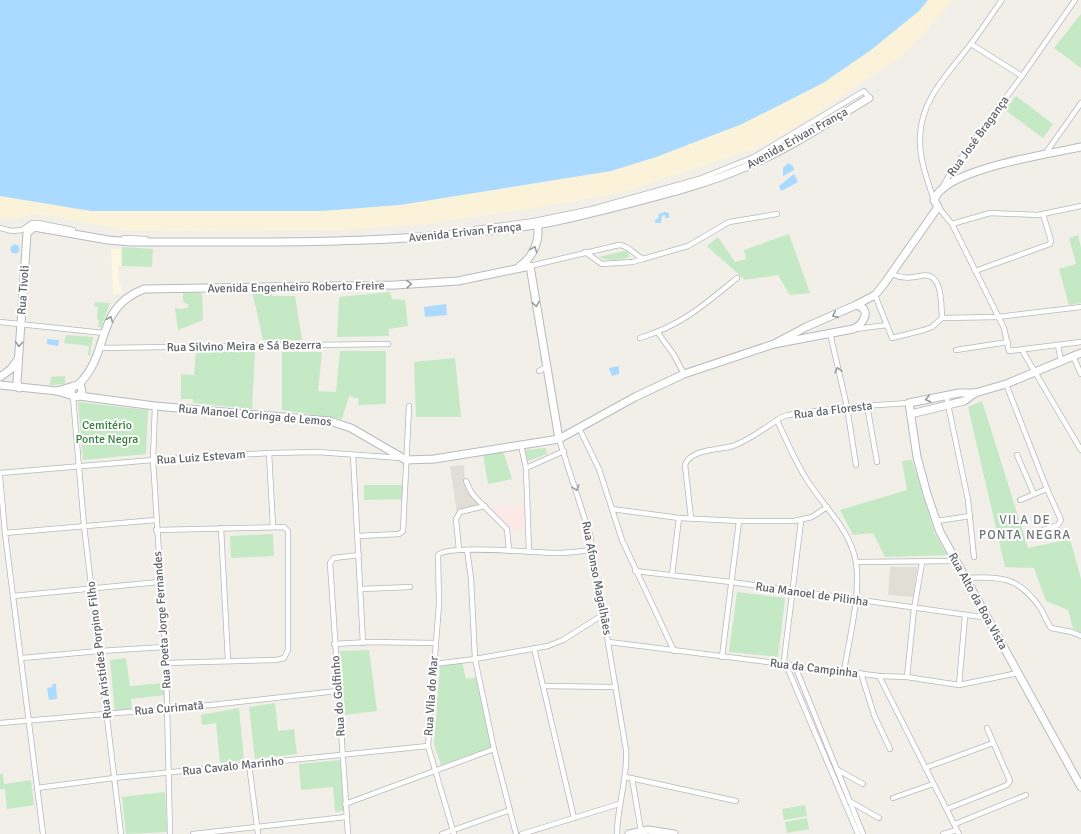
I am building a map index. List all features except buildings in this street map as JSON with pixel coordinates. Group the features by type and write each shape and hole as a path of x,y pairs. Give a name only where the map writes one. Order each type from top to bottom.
{"street":[{"path":"1002,0 971,44 932,94 922,120 920,150 926,176 934,200 952,224 998,317 1008,342 1008,351 1081,342"},
{"name":"Rua José Bragança","path":"934,200 942,190 952,170 1022,76 1075,0"},
{"path":"971,44 1022,76"},
{"path":"0,228 22,230 32,223 38,223 102,236 123,238 303,240 402,236 461,231 534,221 592,209 699,179 754,157 864,91 868,98"},
{"name":"Avenida Erivan França","path":"37,227 105,240 131,242 316,243 395,240 538,224 644,200 749,166 791,144 868,98"},
{"path":"1045,154 1081,103"},
{"path":"942,190 968,175 1045,154 1081,147"},
{"path":"952,224 998,212 1043,214 1081,206"},
{"path":"774,344 806,327 875,295 892,274 938,207"},
{"path":"585,252 602,264 633,262 688,246 730,222 777,214"},
{"path":"975,271 1050,244 1051,240 1043,214"},
{"path":"518,268 532,255 539,231 538,224"},
{"name":"Rua Tivoli","path":"19,388 17,382 18,359 27,233 32,228 37,227"},
{"path":"518,268 622,245 643,259"},
{"name":"Rua Afonso Magalhães","path":"530,266 559,439 589,528 626,750 626,777 620,804 617,834"},
{"name":"Avenida Engenheiro Roberto Freire","path":"76,392 94,364 110,318 120,302 126,297 144,289 395,285 458,281 518,268"},
{"path":"892,274 906,278 926,275 933,277 938,283 942,318"},
{"path":"640,338 658,333 674,326 696,312 736,278"},
{"path":"875,295 892,338 932,327 942,318 998,317 1081,307"},
{"path":"853,329 863,322 866,316 863,308 856,305"},
{"path":"0,322 104,334"},
{"path":"404,459 434,459 559,439 635,396 684,374 774,344 853,329 887,325"},
{"path":"658,333 684,374"},
{"path":"830,333 847,407 856,465"},
{"path":"956,350 1008,342"},
{"name":"Rua Silvino Meira e Sá Bezerra","path":"100,348 388,344"},
{"path":"1058,345 1061,361"},
{"path":"1022,350 1081,450"},
{"name":"Rua da Floresta","path":"911,414 964,401 975,393 1006,384 1033,371 1081,353"},
{"path":"1073,356 1081,374"},
{"path":"0,377 11,369 18,359"},
{"path":"539,371 546,367"},
{"path":"1006,384 1047,489 1061,517 1061,522 1032,534"},
{"path":"0,385 19,388 76,392"},
{"name":"Rua Manoel Coringa de Lemos","path":"76,392 88,397 155,406 337,422 351,428 404,459"},
{"name":"Rua Aristides Porpino Filho","path":"76,392 78,466 84,526 122,834"},
{"name":"Rua da Floresta","path":"691,518 685,465 688,460 704,452 740,443 777,420 788,415 867,405 909,403 963,392 975,393"},
{"path":"946,395 964,478 974,557"},
{"name":"Rua Alto da Boa Vista","path":"909,403 917,457 927,494 940,532 964,578 989,618 1081,786"},
{"path":"867,405 877,462"},
{"name":"Rua Poeta Jorge Fernandes","path":"155,406 153,460 159,582 166,663 170,834"},
{"path":"358,536 399,534 402,532 404,459 409,406"},
{"path":"777,420 807,480 828,507 848,537 856,562 855,600 844,671"},
{"path":"579,428 599,468 612,509 635,571 674,651"},
{"path":"521,445 526,468 529,552"},
{"path":"526,468 564,451"},
{"name":"Rua Luiz Estevam","path":"0,475 78,466 269,453 317,452 404,459"},
{"path":"269,453 274,527"},
{"path":"353,455 363,643"},
{"path":"1017,455 1034,494"},
{"path":"0,475 5,533 22,658 43,834"},
{"path":"466,481 470,490 507,529 509,551"},
{"path":"1020,500 1047,489"},
{"path":"485,506 460,512 457,515 456,519 459,550 559,553 593,550"},
{"path":"612,509 678,518 739,521 801,521 812,517 828,507"},
{"path":"937,521 970,516"},
{"path":"672,575 678,518"},
{"path":"5,533 156,520"},
{"path":"722,657 739,521"},
{"path":"801,521 784,655 786,664 858,834"},
{"path":"156,530 285,527 288,531 288,650 286,655 276,660 166,663"},
{"path":"221,528 228,661"},
{"name":"Rua Vila do Mar","path":"454,832 428,746 439,604 438,555 441,552 459,550"},
{"path":"467,550 471,578 474,659 494,749 516,834"},
{"name":"Rua do Golfinho","path":"348,834 341,755 330,563 332,558 359,555"},
{"path":"856,562 956,561"},
{"path":"907,677 914,609 922,562"},
{"name":"Rua Manoel de Pilinha","path":"635,571 731,582 914,609 989,618"},
{"path":"964,578 998,577 1011,581 1036,603 1051,628 1072,632 1081,636"},
{"path":"13,596 159,582"},
{"path":"361,589 410,587"},
{"path":"434,664 474,659 548,646 563,640 604,614"},
{"path":"959,684 965,616"},
{"name":"Rua da Campinha","path":"609,642 795,666 879,676 907,677 959,684 1018,673"},
{"path":"334,644 435,644"},
{"path":"22,658 99,650 165,647"},
{"path":"534,648 574,818"},
{"path":"795,666 863,834"},
{"path":"861,673 874,715 890,749"},
{"path":"879,676 958,832 943,834"},
{"path":"543,686 616,687"},
{"name":"Rua Curimatã","path":"0,723 167,709 337,691"},
{"path":"947,809 1007,785 1010,781 987,728"},
{"path":"925,768 993,742"},
{"name":"Rua Cavalo Marinho","path":"37,788 114,778 428,746"},
{"path":"345,804 494,749"},
{"path":"249,764 258,834"},
{"path":"837,770 863,784"},
{"path":"626,777 736,801"},
{"path":"632,778 641,831"},
{"path":"893,798 933,784"},
{"path":"955,824 1026,795"},
{"path":"850,802 879,818"},
{"path":"522,834 620,804"},
{"path":"442,834 454,832 510,810"},
{"path":"193,834 346,817"},
{"path":"629,834 641,831 656,830 674,834"}],"shaded area":[{"path":"111,249 120,249 121,265 118,266 119,285 121,285 122,293 113,294"},
{"path":"464,465 465,488 482,505 457,513 450,466"},
{"path":"525,506 524,529 513,530 490,508"},
{"path":"890,567 917,567 914,597 888,595"}],"green space":[{"path":"1081,14 1081,68 1054,48"},
{"path":"1016,96 1053,124 1043,138 1005,110"},
{"path":"789,234 810,293 790,295 778,275 745,280 707,246 718,237 735,262 746,259 744,250"},
{"path":"1078,235 1081,248 1081,303 1069,305 1059,269 1076,264 1069,238"},
{"path":"122,247 153,249 152,267 122,266"},
{"path":"628,251 629,257 613,260 599,257"},
{"path":"252,291 272,292 272,296 295,296 302,340 263,340"},
{"path":"390,292 392,299 405,300 408,326 389,329 389,336 337,337 339,297"},
{"path":"183,293 202,293 203,320 178,330 175,308 181,309 189,307 188,304 183,302"},
{"path":"95,302 110,303 101,327 98,327 98,307 94,306"},
{"path":"66,335 93,337 90,356 88,355 89,346 64,343"},
{"path":"340,351 386,351 386,404 358,405 359,399 349,396 342,419 282,410 282,352 322,352 318,391 336,392"},
{"path":"196,352 255,352 252,409 193,403 193,399 181,399 181,374 194,375"},
{"path":"455,358 461,417 416,417 414,362"},
{"path":"65,376 65,384 50,385 51,377"},
{"path":"982,401 1028,548 1070,539 1081,579 1081,633 1073,628 1068,610 1046,601 1034,568 1005,567 968,407"},
{"name":"Cemitério Ponte Negra","path":"78,402 148,410 146,454 83,460"},
{"path":"546,448 547,454 528,461 525,450"},
{"path":"503,451 512,479 488,484 483,454"},
{"path":"912,460 935,534 947,555 885,557 873,533 853,535 840,510 907,490 902,461"},
{"path":"364,485 403,485 404,499 364,500"},
{"path":"273,534 274,556 231,558 230,536"},
{"path":"737,592 785,598 778,657 729,652"},
{"path":"369,650 377,711 345,715 340,651"},
{"path":"126,658 130,686 163,683 165,695 131,699 132,711 115,713 110,660"},
{"path":"462,662 466,679 478,677 492,747 441,765 434,744 440,666"},
{"path":"275,703 278,731 294,729 297,754 255,759 249,707"},
{"path":"239,708 244,760 220,763 216,723 202,725 201,715"},
{"path":"340,760 344,811 335,812 333,787 301,790 299,764"},
{"path":"0,774 3,774 4,784 31,780 34,805 7,809 5,789 0,789"},
{"path":"165,792 167,832 126,834 122,797"},
{"path":"805,805 807,816 784,820 782,809"},
{"path":"807,818 809,829 787,833 785,822"}],"sand":[{"path":"928,0 954,0 908,51 816,114 775,139 751,150 627,191 537,208 425,224 343,230 129,231 45,215 32,214 18,219 0,218 0,196 479,193 611,171 656,157 742,124 823,83 871,50 919,11"}],"water":[{"path":"0,0 928,0 919,11 871,50 823,83 742,124 656,157 611,171 400,205 321,211 91,211 0,196"},
{"path":"788,163 793,166 794,170 783,176 783,168"},
{"path":"794,174 798,182 781,191 779,186"},
{"path":"665,212 669,213 669,218 665,218 664,215 662,216 661,223 655,223 655,220 659,218 658,214"},
{"path":"15,244 20,249 15,254 10,249"},
{"path":"446,304 447,315 425,317 424,307"},
{"path":"47,339 59,340 58,346 47,344"},
{"path":"619,366 619,374 612,376 609,368"},
{"path":"52,684 56,684 57,699 49,700 47,688 53,687"}],"district":[{"name":"VILA DE PONTA NEGRA","path":"1025,526"}]}
